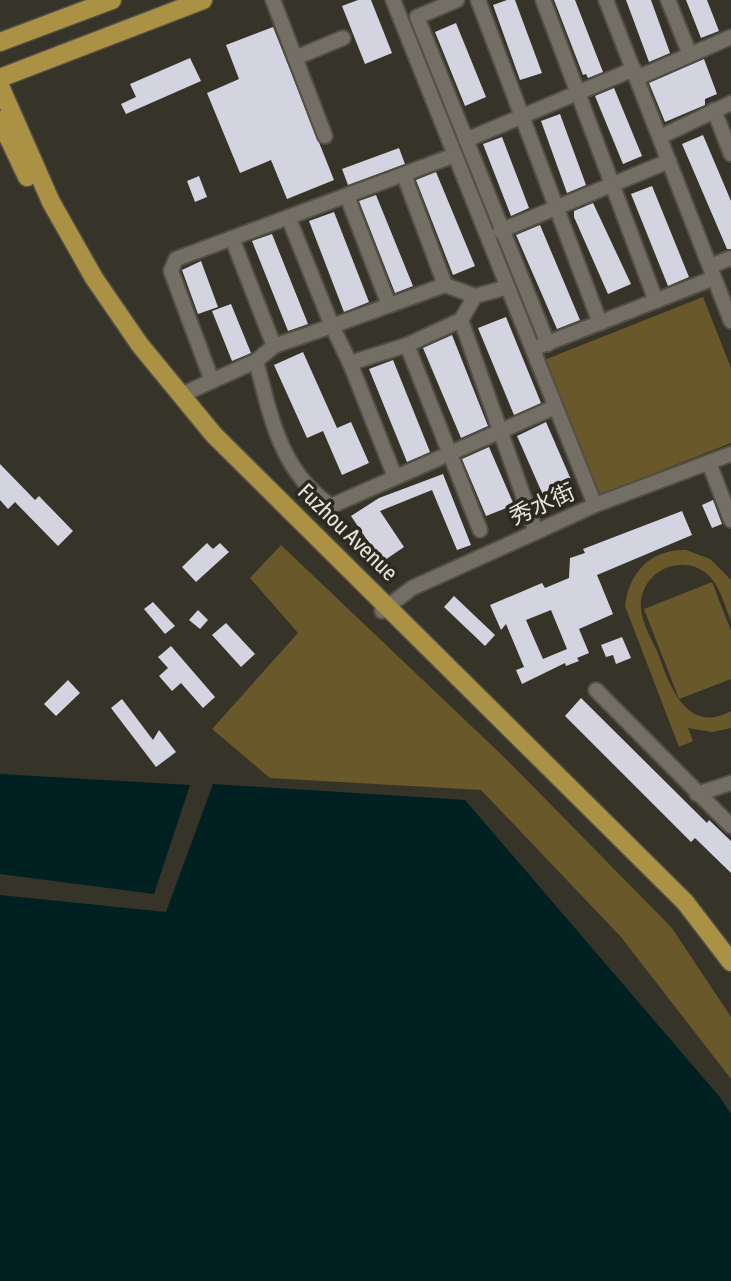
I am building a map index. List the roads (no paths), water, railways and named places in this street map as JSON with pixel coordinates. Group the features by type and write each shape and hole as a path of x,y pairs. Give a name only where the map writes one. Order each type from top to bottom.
{"main road":[{"path":"0,42 112,0"},
{"path":"0,78 203,0"},
{"name":"Fuzhou Avenue","path":"0,86 51,202 94,278 140,345 181,395 223,444 684,915 731,976"},
{"name":"Fuzhou Avenue","path":"0,120 38,201 120,334 207,441 384,608 685,902 731,962"}],"street":[{"path":"273,0 325,136"},
{"path":"393,0 594,505"},
{"path":"457,0 431,5 417,17 500,230 548,344"},
{"path":"478,0 600,323"},
{"path":"544,0 656,301"},
{"path":"606,0 731,321"},
{"path":"668,0 690,55"},
{"path":"466,140 578,92 690,55 731,37"},
{"path":"295,58 343,38"},
{"path":"660,137 731,103"},
{"path":"714,110 731,154"},
{"path":"212,381 171,271 176,259 455,155"},
{"path":"500,230 669,162"},
{"path":"404,175 445,285"},
{"path":"347,195 389,305"},
{"path":"289,219 332,326 351,363 395,477"},
{"path":"232,238 274,345"},
{"path":"532,349 656,301 712,272 731,258"},
{"path":"181,395 256,361 274,345 445,285 475,296 508,287"},
{"path":"351,363 407,345 461,320 475,296"},
{"path":"461,320 536,532"},
{"path":"407,345 480,530"},
{"path":"256,361 280,446 314,494 331,506 555,407"},
{"name":"秀水街","path":"384,608 411,588 594,505 731,454"},
{"path":"709,463 731,520"},
{"path":"596,690 731,826"},
{"path":"697,794 731,783"}],"water":[{"path":"0,774 190,785 154,894 0,874"},
{"path":"213,784 465,800 719,1096 731,1114 731,1281 0,1281 0,895 166,912"}]}
